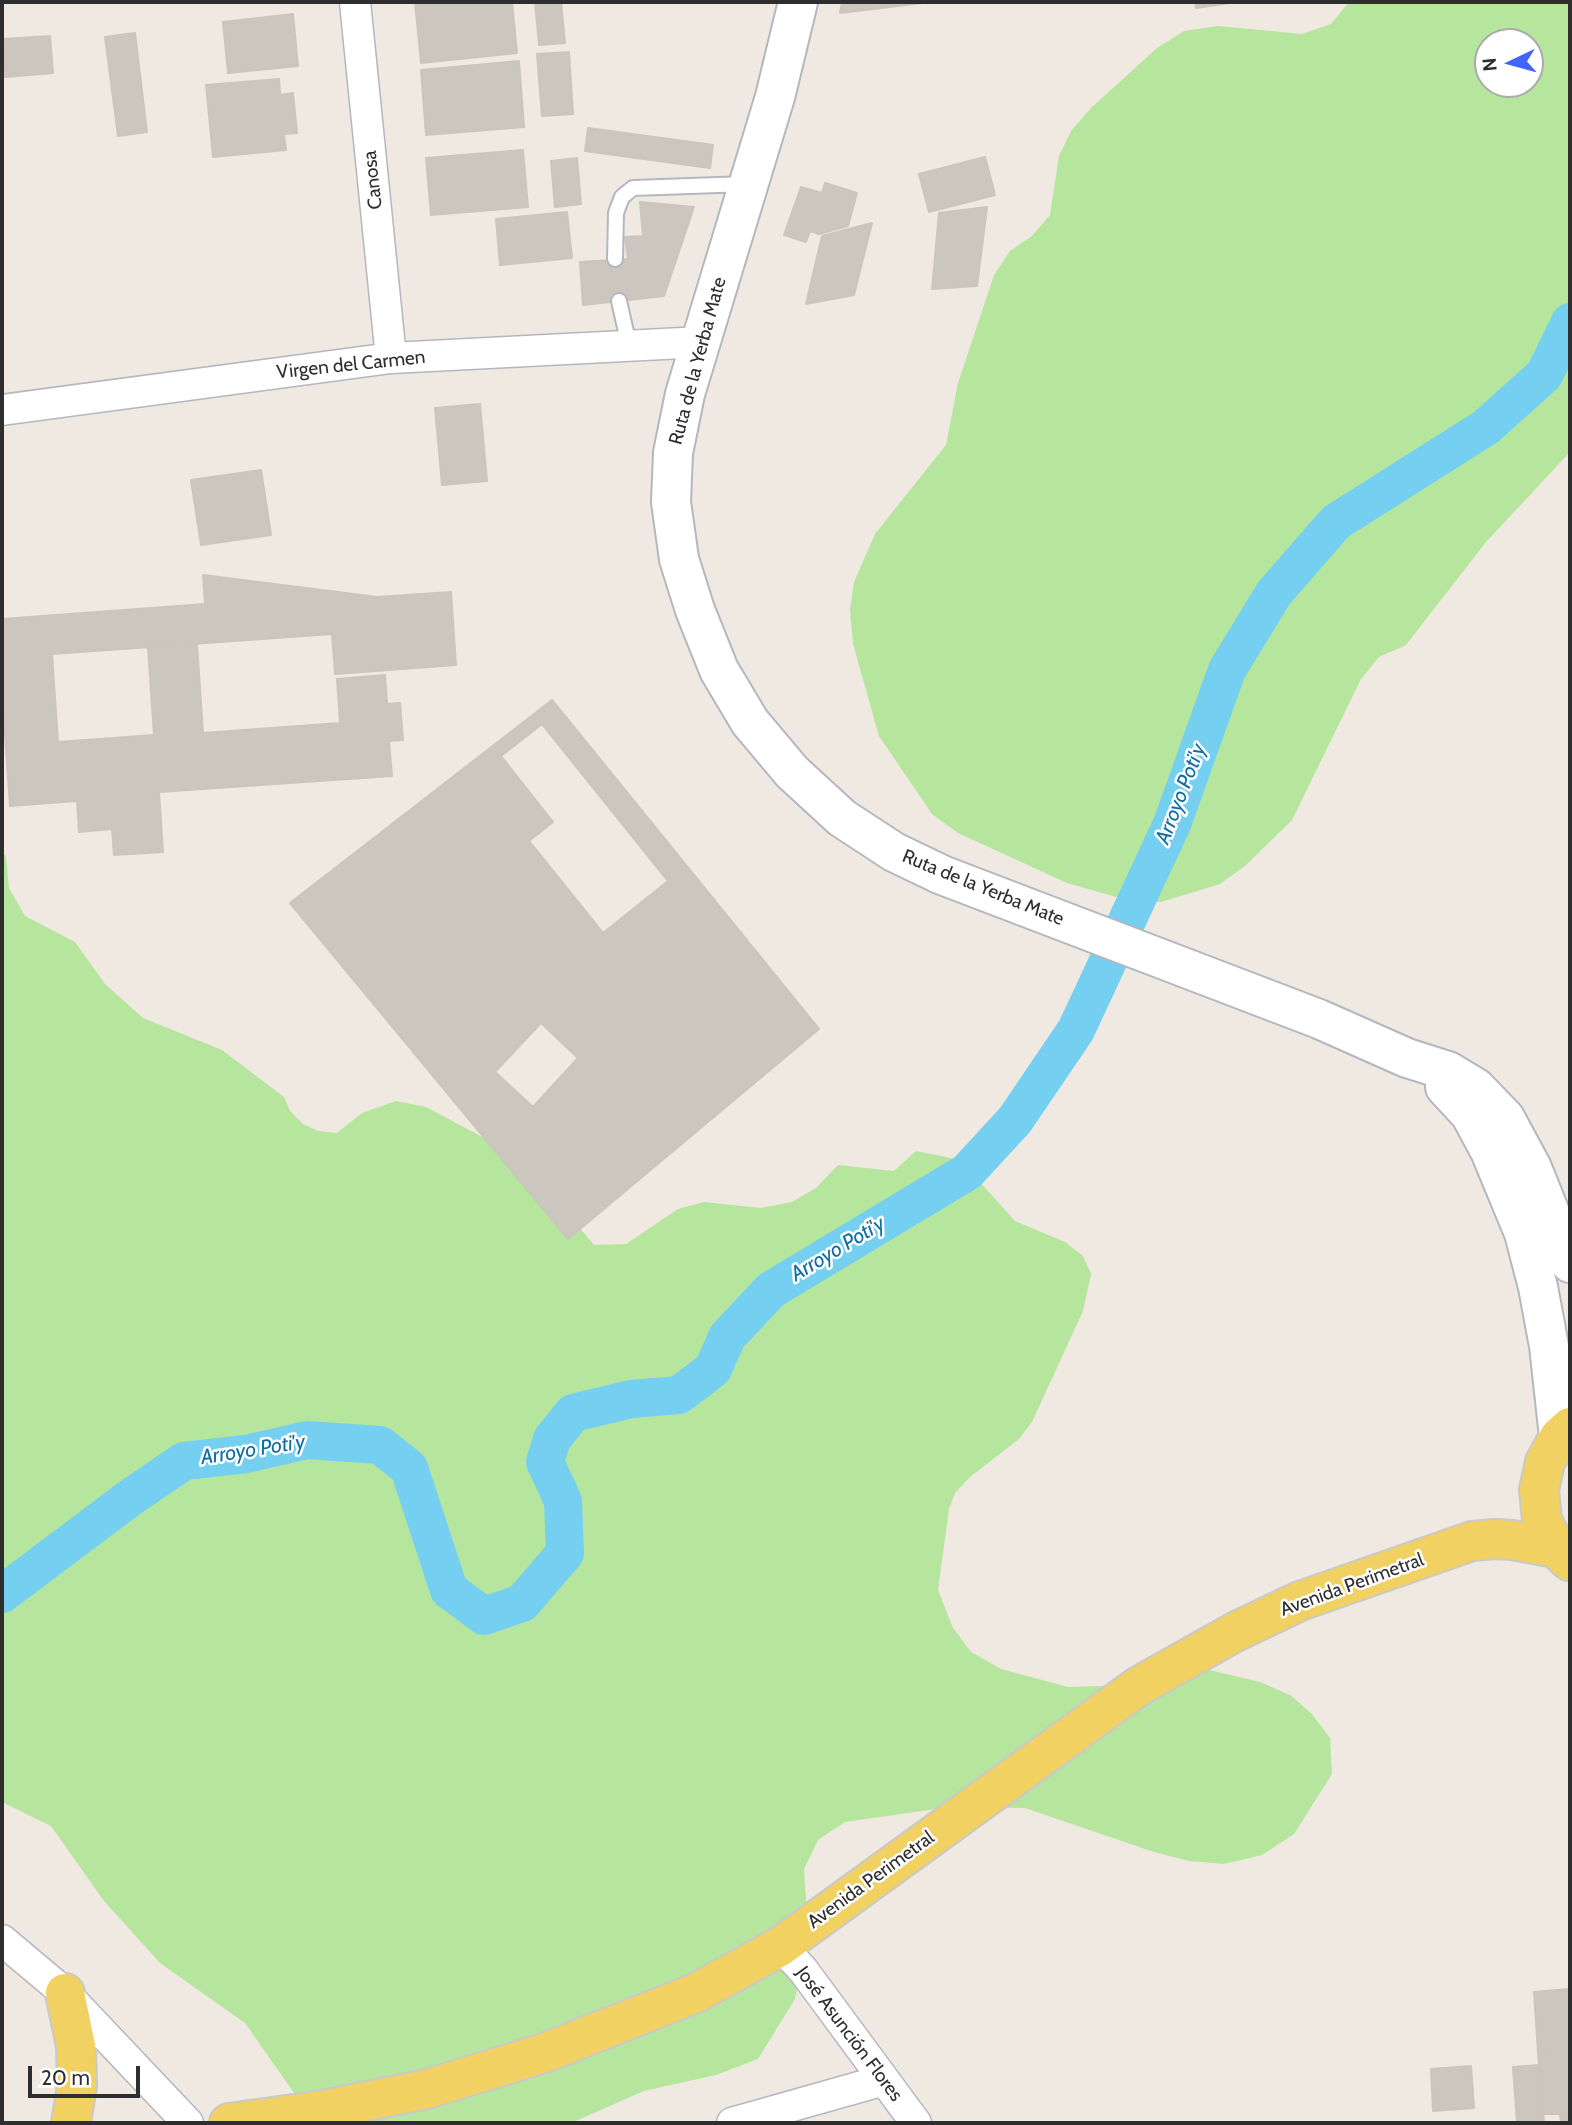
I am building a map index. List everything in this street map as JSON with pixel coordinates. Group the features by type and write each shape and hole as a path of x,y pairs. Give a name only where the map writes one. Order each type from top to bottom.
{"main road":[{"name":"Ruta de la Yerba Mate","path":"798,2 775,97 685,394 673,453 671,502 679,559 695,610 719,670 750,722 792,772 842,818 894,852 942,875 1319,1019 1407,1058 1448,1071 1476,1088 1505,1118 1532,1168 1570,1263"},
{"name":"Ruta de la Yerba Mate","path":"1407,1058 1450,1091 1470,1115 1490,1151 1524,1233 1538,1287 1565,1432"},
{"path":"1563,1555 1542,1520 1539,1490 1545,1462 1565,1432"},
{"name":"Avenida Perimetral","path":"1472,1541 1520,1508 1539,1490"},
{"name":"Avenida Perimetral","path":"229,2123 314,2117 427,2089 544,2053 696,1993 780,1945 1117,1702 1235,1632 1300,1601 1472,1541 1513,1540 1563,1555"},
{"path":"65,1993 76,2046 77,2086 71,2123"}],"street":[{"name":"Canosa","path":"355,2 391,358"},
{"name":"Virgen del Carmen","path":"2,410 391,358 702,342"},
{"path":"2,1940 65,1993 188,2123"},
{"name":"José Asunción Flores","path":"780,1945 803,1970 916,2123"},
{"path":"732,2123 884,2080"}],"lane":[{"path":"615,259 617,214 622,197 633,188 748,183"},
{"path":"619,302 629,345"}],"green space":[{"path":"1349,2 1570,2 1570,452 1486,542 1406,645 1379,657 1361,679 1292,820 1245,866 1220,884 1161,902 1127,900 1067,883 958,833 932,814 879,736 853,644 850,610 854,582 875,534 946,445 958,383 994,275 1010,251 1032,236 1050,215 1059,156 1071,131 1091,108 1157,48 1184,31 1218,26 1302,34 1331,24"},
{"path":"2,851 6,857 9,888 25,916 75,942 105,984 143,1018 222,1050 284,1097 290,1111 303,1124 318,1131 337,1133 362,1113 396,1101 426,1107 486,1139 535,1175 594,1245 626,1244 678,1209 704,1202 761,1208 792,1202 816,1188 838,1165 894,1171 916,1151 951,1158 979,1181 1015,1221 1065,1242 1083,1256 1091,1274 1083,1311 1032,1422 1019,1439 970,1477 955,1493 949,1509 938,1590 953,1628 971,1652 1001,1669 1068,1687 1102,1686 1171,1668 1201,1668 1260,1682 1290,1695 1312,1714 1330,1738 1332,1774 1294,1834 1262,1855 1224,1864 1189,1861 1154,1852 1025,1808 950,1807 845,1822 818,1840 804,1869 808,1932 795,1999 758,2059 716,2075 644,2091 571,2123 315,2123 245,2023 160,1963 104,1901 51,1826 2,1802"}],"building":[{"path":"415,2 512,2 517,53 421,63"},
{"path":"535,2 561,2 565,43 539,45"},
{"path":"842,2 931,2 840,13"},
{"path":"1195,2 1236,2 1196,8"},
{"path":"293,14 298,66 228,73 223,22"},
{"path":"135,33 147,132 118,136 105,37"},
{"path":"50,36 53,73 5,77 3,39"},
{"path":"569,52 573,114 542,116 537,54"},
{"path":"519,61 524,127 426,135 421,70"},
{"path":"279,79 280,95 293,93 297,133 284,134 286,150 213,157 206,85"},
{"path":"588,128 713,145 710,168 585,151"},
{"path":"523,150 528,207 431,215 426,158"},
{"path":"985,157 995,195 929,212 919,174"},
{"path":"577,158 581,204 555,207 551,161"},
{"path":"825,183 857,193 848,226 819,234 810,231 806,242 784,235 801,187 822,193"},
{"path":"640,202 694,207 664,296 583,305 580,262 628,259 625,237 643,236"},
{"path":"987,207 977,286 932,289 939,213"},
{"path":"567,212 572,258 500,265 496,219"},
{"path":"872,223 854,295 806,304 822,236"},
{"path":"480,404 487,481 442,485 435,408"},
{"path":"261,470 271,535 201,545 191,480"},
{"path":"203,575 377,597 451,592 456,665 335,674 332,634 52,654 58,742 154,735 148,648 197,644 203,733 340,723 337,679 385,675 387,704 400,703 403,740 389,741 392,776 159,792 163,852 114,855 112,829 79,832 77,801 10,806 2,693 2,619 205,604"},
{"path":"552,700 819,1029 568,1239 290,903"},
{"path":"542,724 668,881 603,933 529,841 553,822 501,756"},
{"path":"541,1023 578,1058 533,1107 495,1072"},
{"path":"1570,1989 1570,2050 1538,2052 1534,1992"},
{"path":"1570,2050 1570,2123 1561,2123 1560,2114 1543,2114 1538,2052"},
{"path":"1540,2065 1544,2123 1517,2123 1513,2067"},
{"path":"1471,2066 1474,2108 1433,2111 1431,2069"}],"waterway":[{"name":"Arroyo Poti'y","path":"2,1594 131,1497 184,1461 246,1454 307,1440 380,1445 409,1468 449,1590 484,1616 522,1603 565,1553 563,1501 545,1462 552,1439 573,1413 631,1399 679,1395 713,1369 727,1337 771,1290 967,1172 1015,1120 1076,1030 1172,824 1227,670 1274,593 1336,522 1486,427 1544,375 1570,322"}]}
